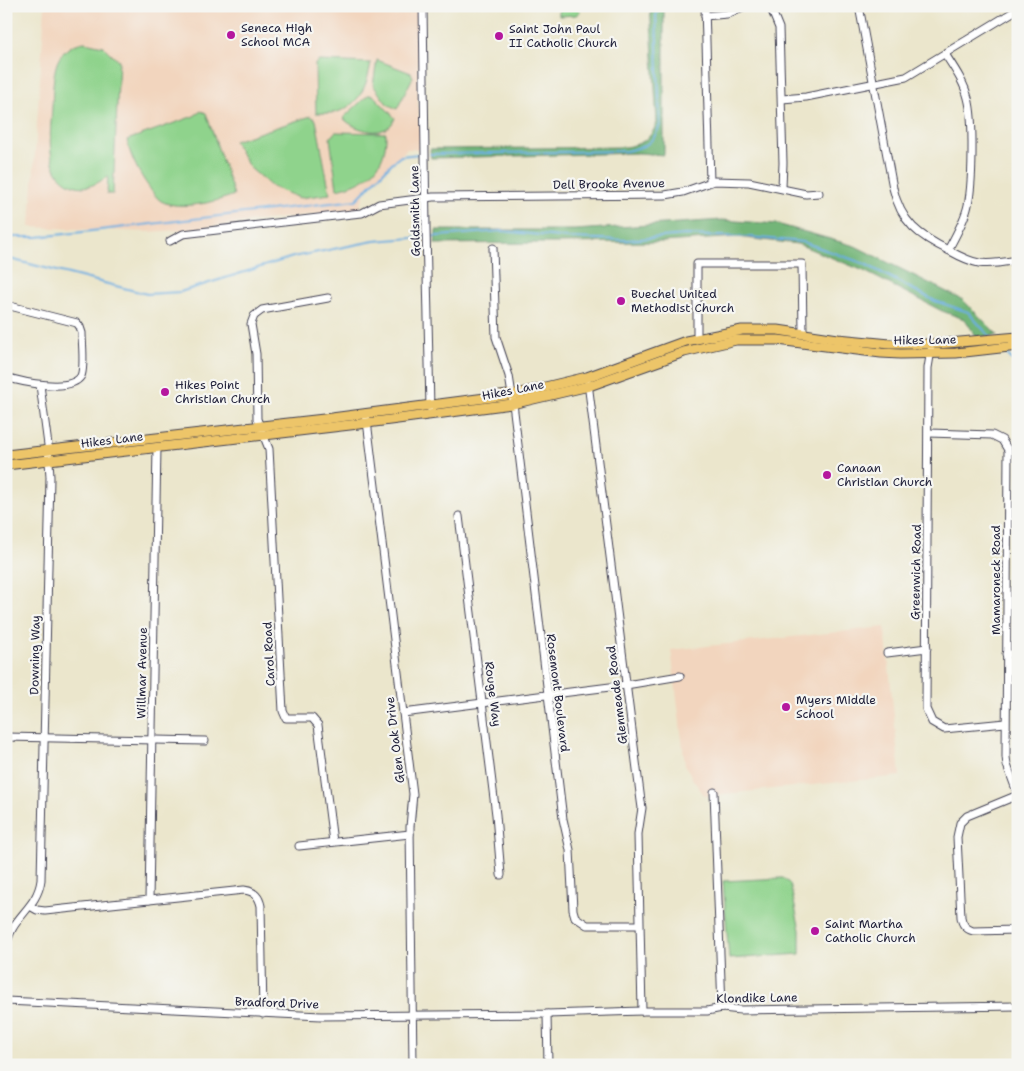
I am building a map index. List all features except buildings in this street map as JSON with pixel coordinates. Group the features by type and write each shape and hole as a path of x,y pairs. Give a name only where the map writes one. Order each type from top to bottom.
{"main road":[{"name":"Hikes Lane","path":"588,382 665,348 697,338 761,329 869,343 932,344 1018,337"},
{"name":"Hikes Lane","path":"6,455 366,413 430,410 512,400 588,382 684,352 736,340 778,340 881,354 930,354 1018,346"},
{"name":"Hikes Lane","path":"6,465 368,423 430,410"}],"street":[{"name":"Goldsmith Lane","path":"423,6 430,410"},
{"path":"705,6 710,182"},
{"path":"705,16 727,14 746,6"},
{"path":"770,6 779,28 782,99 782,187"},
{"path":"859,6 893,188 906,221 921,235 963,258 979,263 1018,260"},
{"path":"782,99 806,97 906,77 1018,9"},
{"path":"945,54 965,89 971,113 972,127 969,201 964,217 948,250"},
{"name":"Dell Brooke Avenue","path":"170,241 183,234 362,213 379,204 426,198 665,195 683,192 710,182 749,182 782,187 806,194 819,193"},
{"name":"Rosemont Boulevard","path":"493,248 496,337 509,376 563,819 570,850 574,914 578,920 587,925 639,925"},
{"path":"697,338 697,264 802,264 803,333"},
{"path":"264,435 257,420 256,354 251,324 254,316 258,311 268,308 328,298"},
{"path":"6,304 73,321 80,327 82,371 80,377 71,382 40,385 6,378"},
{"name":"Greenwich Road","path":"932,344 930,354 926,710 932,722 940,728 946,729 1005,723"},
{"name":"Glenmeade Road","path":"588,382 642,808 638,834 642,1011"},
{"name":"Downing Way","path":"6,949 12,928 37,897 41,880 49,487 48,450 40,385"},
{"name":"Glen Oak Drive","path":"366,413 413,794 410,834 413,1065"},
{"name":"Mamaroneck Road","path":"929,433 992,435 1002,440 1006,446 1008,456 1005,723 1007,765 1018,795"},
{"name":"Carol Road","path":"264,435 269,449 283,711 286,718 312,718 318,725 334,842"},
{"name":"Willmar Avenue","path":"149,900 157,447"},
{"name":"Rouge Way","path":"460,516 496,815 501,875"},
{"path":"887,653 927,648"},
{"path":"1006,654 1018,654"},
{"path":"403,713 626,685 680,676"},
{"path":"6,737 205,741"},
{"path":"714,792 722,1008"},
{"path":"1018,795 967,816 960,823 957,837 960,917 963,924 973,931 1018,930"},
{"path":"299,846 410,834"},
{"path":"30,906 37,910 45,911 244,890 255,893 261,906 262,1014"},
{"name":"Bradford Drive","path":"6,1001 321,1016 547,1014"},
{"name":"Klondike Lane","path":"547,1014 707,1011 722,1008 741,1010 1018,1006"},
{"path":"547,1014 548,1065"}],"shaded area":[{"path":"45,6 418,6 418,105 421,149 407,149 365,192 359,209 182,230 147,232 30,227"},
{"name":"Myers Middle School","path":"885,627 900,776 705,796 693,780 685,764 671,650"}],"green space":[{"path":"559,6 579,6 580,12 576,15 559,16"},
{"path":"650,6 668,6 664,9 664,155 639,153 431,158 430,149 625,147 645,140 657,123"},
{"path":"85,42 103,46 119,60 113,194 107,194 108,176 92,185 83,187 73,185 63,180 53,162 50,139 53,82 57,62 65,51 74,45"},
{"path":"377,60 411,73 413,77 397,109 387,104 373,85"},
{"path":"319,61 371,63 368,78 354,103 334,113 316,113 315,64"},
{"path":"368,95 373,95 395,118 391,125 385,129 378,131 363,130 348,123 343,118"},
{"path":"201,111 206,113 234,195 208,203 187,205 169,204 161,201 156,197 138,170 127,140 194,116"},
{"path":"311,116 316,120 330,194 300,198 272,187 249,167 234,141"},
{"path":"335,132 386,133 383,155 373,172 366,178 337,189 330,138"},
{"path":"722,220 777,224 855,246 963,300 998,335 977,337 964,319 942,311 864,271 798,244 737,237 663,242 435,244 436,230 575,230"},
{"path":"783,878 790,884 800,930 800,954 729,959 723,881"}],"waterway":[{"path":"430,154 626,151 648,144 660,125 656,15 661,6"},
{"path":"6,237 37,237 356,200 401,156 419,154"},
{"path":"6,258 147,294 180,292 293,257 374,241 502,231 569,238 627,240 685,235 750,237 803,242 865,264 935,301 968,312 990,337"},
{"path":"1004,351 1018,366"}],"place":[{"name":"Seneca High School MCA","path":"231,35"},
{"name":"Saint John Paul II Catholic Church","path":"499,36"},
{"name":"Buechel United Methodist Church","path":"621,301"},
{"name":"Hikes Point Christian Church","path":"165,392"},
{"name":"Canaan Christian Church","path":"827,475"},
{"name":"Myers Middle School","path":"786,707"},
{"name":"Saint Martha Catholic Church","path":"815,931"}]}
